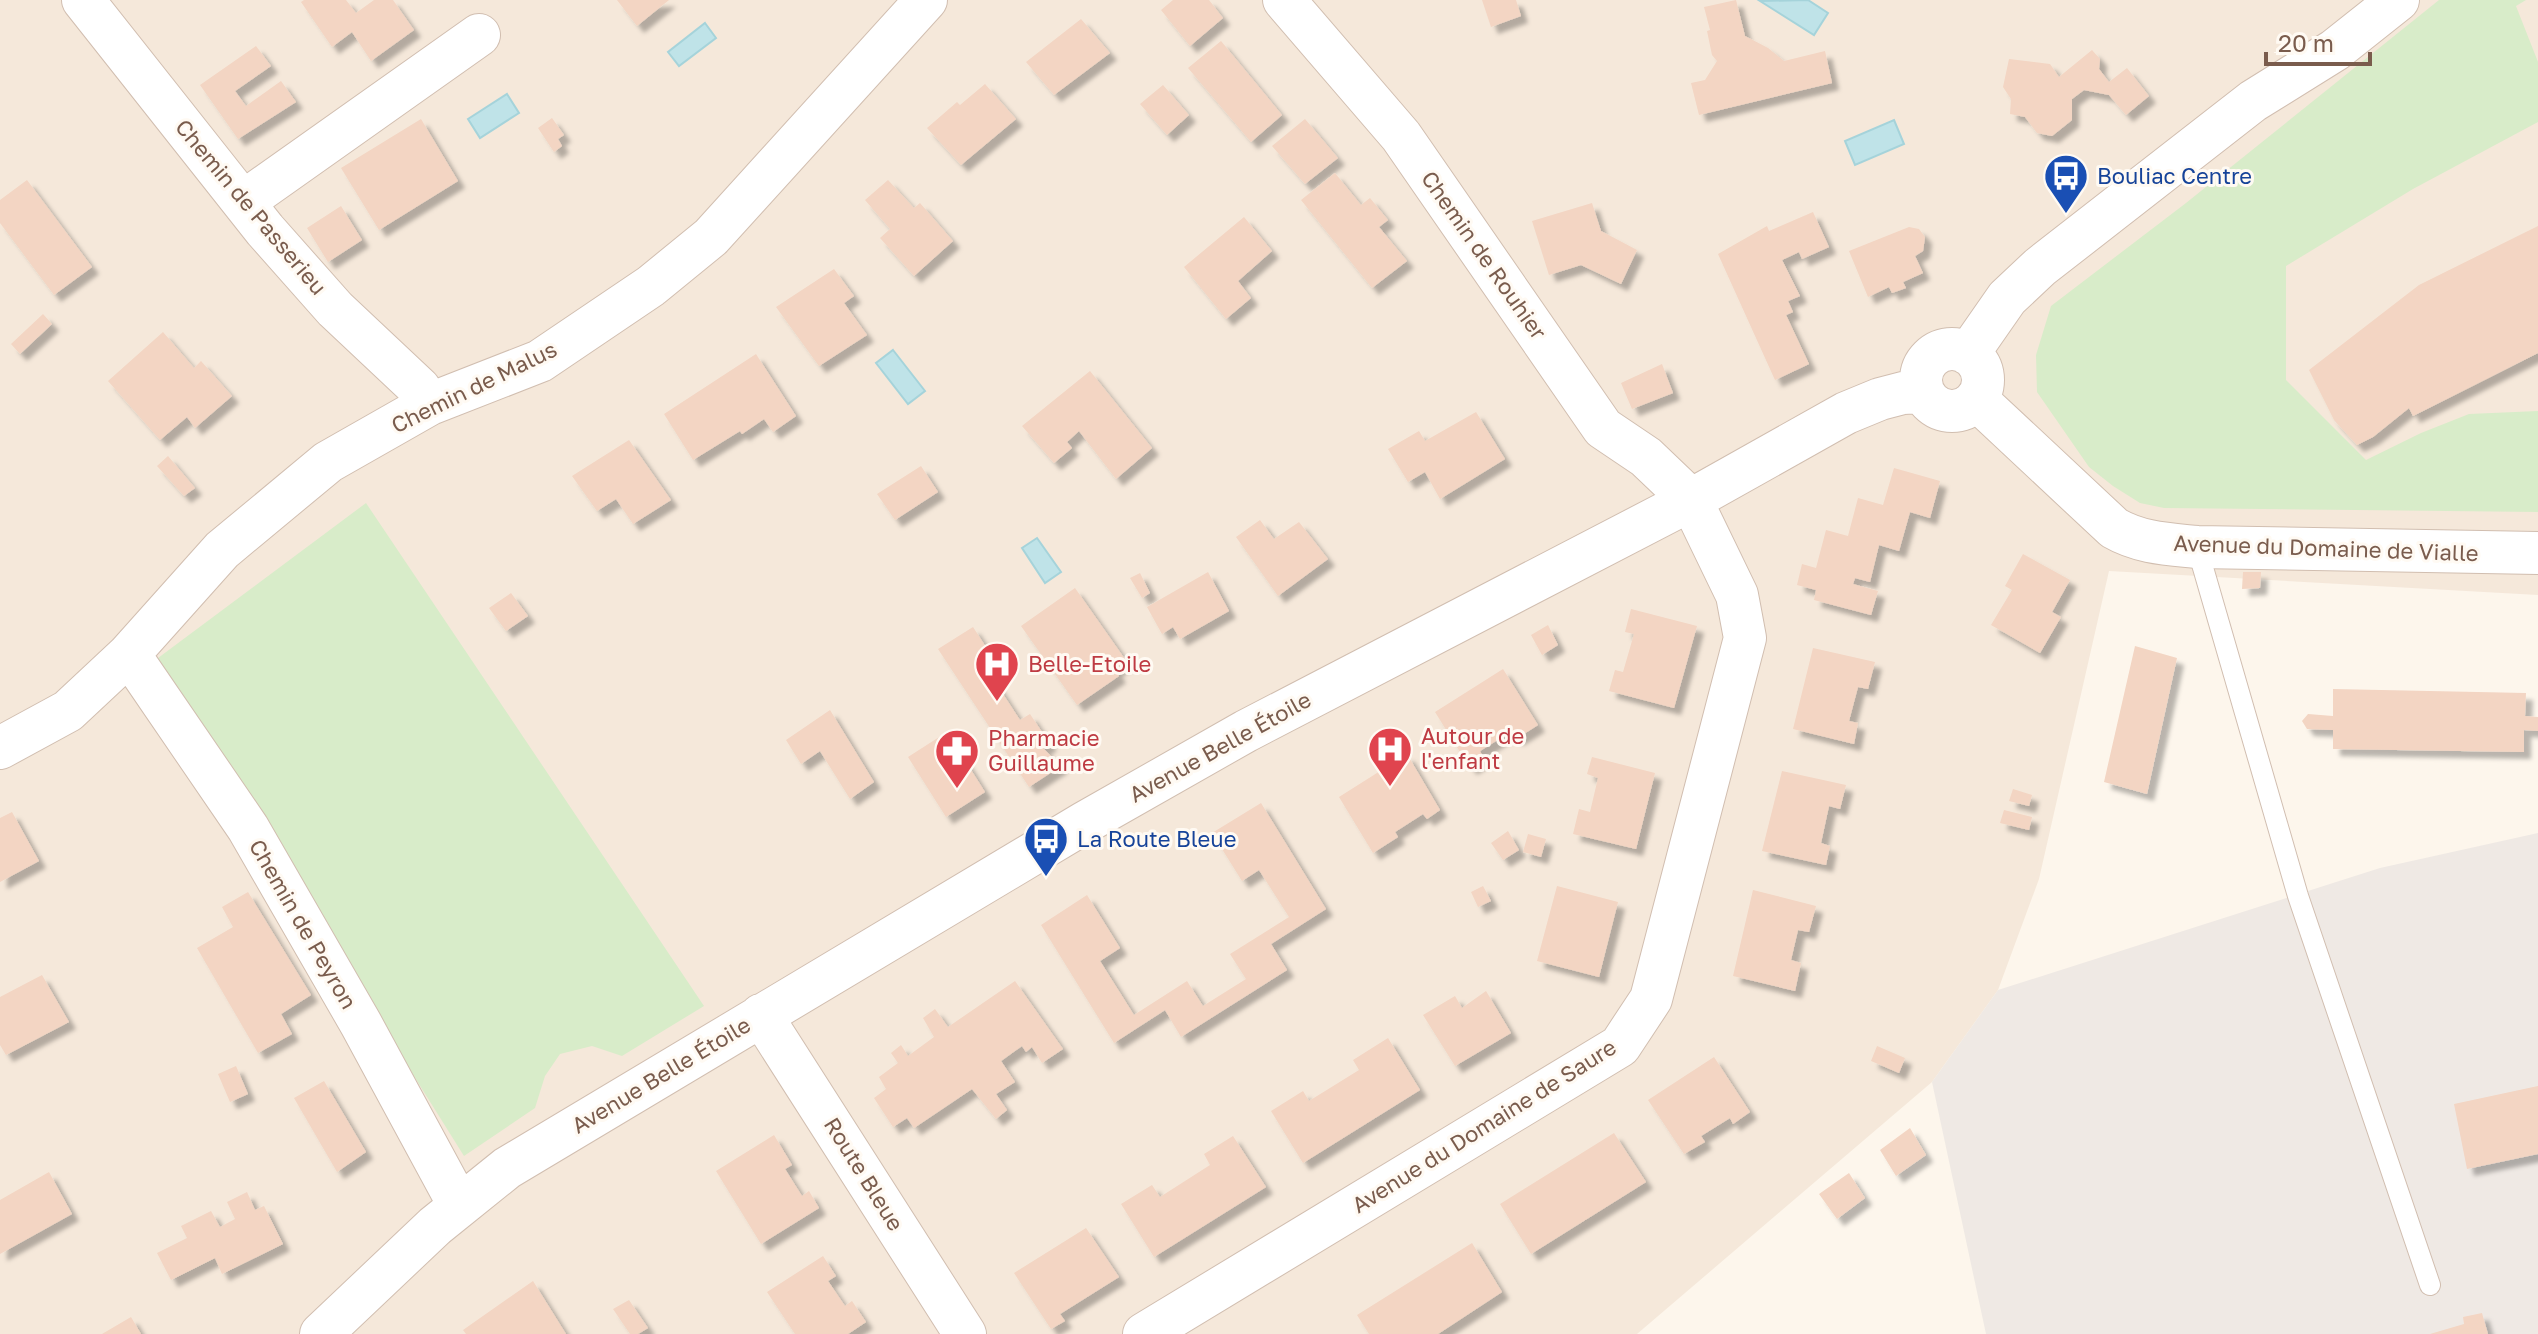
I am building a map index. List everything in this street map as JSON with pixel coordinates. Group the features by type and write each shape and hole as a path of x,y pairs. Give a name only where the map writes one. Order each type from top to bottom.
{"street":[{"name":"Chemin de Passerieu","path":"83,0 243,202 335,309 419,388 430,404"},
{"name":"Chemin de Malus","path":"0,748 68,711 129,654 222,550 328,462 430,404 540,361 651,286 711,237 926,0"},
{"name":"Chemin de Rouhier","path":"1284,0 1401,136 1603,428 1646,457 1691,500"},
{"path":"1968,354 2007,298 2040,267 2253,101 2335,50 2398,0"},
{"path":"243,202 479,35"},
{"path":"1949,349 1968,354 1980,367 1983,384 1976,399 1961,410 1943,410 1927,399 1921,372 1932,356 1949,349"},
{"name":"Avenue Belle Étoile","path":"321,1334 459,1205 507,1168 1084,823 1246,731 1691,500 1846,413 1880,399 1923,392"},
{"name":"Avenue du Domaine de Vialle","path":"1976,399 2114,528 2131,538 2197,547 2538,553"},
{"name":"Avenue du Domaine de Saure","path":"1144,1334 1620,1046 1651,999 1745,638 1737,595 1691,500"},
{"name":"Chemin de Peyron","path":"129,654 248,828 459,1205"},
{"name":"Route Bleue","path":"761,1015 965,1334"}],"lane":[{"path":"2197,547 2298,896 2430,1285"}],"shaded area":[{"path":"0,0 2538,0 2538,595 2109,571 2039,879 1998,990 1932,1082 1637,1334 0,1334"},
{"path":"2538,833 2538,1334 1986,1334 1932,1082 1998,990 2380,868"}],"green space":[{"path":"2439,0 2526,0 2516,6 2538,62 2538,122 2413,189 2286,266 2286,380 2366,460 2469,414 2538,411 2538,512 2164,508 2140,503 2113,486 2089,467 2037,392 2036,355 2051,306 2186,203"},
{"path":"366,503 704,1006 622,1056 592,1046 560,1054 545,1076 535,1108 464,1156 154,661"}],"water":[{"path":"1808,0 1828,13 1814,35 1760,1"},
{"path":"705,23 716,38 679,66 668,52"},
{"path":"507,94 519,113 480,138 468,119"},
{"path":"1894,120 1904,144 1855,165 1845,141"},
{"path":"893,350 925,391 908,404 876,363"},
{"path":"1037,538 1061,572 1045,583 1022,548"}],"building":[{"path":"346,0 356,13 374,0 393,0 414,30 371,61 352,32 332,47 301,2"},
{"path":"617,0 669,0 637,26"},
{"path":"1173,0 1209,0 1223,18 1190,46 1161,10"},
{"path":"1482,0 1516,0 1521,16 1491,27"},
{"path":"1736,0 1745,36 1784,61 1825,51 1832,83 1699,115 1691,83 1705,80 1717,61 1712,55 1704,7"},
{"path":"1081,19 1110,53 1054,95 1026,62"},
{"path":"1221,41 1282,115 1251,142 1188,68"},
{"path":"256,46 271,66 235,91 246,106 281,81 296,102 238,139 200,85"},
{"path":"2092,50 2100,59 2099,69 2109,82 2127,68 2149,96 2126,115 2109,95 2084,90 2072,99 2072,120 2052,136 2037,133 2025,117 2010,114 2011,99 2003,87 2009,59 2050,64 2059,77"},
{"path":"985,84 1016,119 961,165 927,128 957,102 960,105"},
{"path":"1163,85 1189,115 1167,135 1140,104"},
{"path":"552,118 564,135 558,139 562,146 554,152 538,128"},
{"path":"421,119 458,181 379,230 341,168"},
{"path":"1305,119 1338,158 1305,184 1272,146"},
{"path":"1335,173 1361,205 1370,198 1388,220 1379,227 1407,261 1372,288 1301,200"},
{"path":"27,180 92,267 54,295 0,223 0,200"},
{"path":"888,180 914,208 920,203 953,241 914,276 880,238 890,229 865,200"},
{"path":"1592,203 1601,231 1637,250 1621,284 1581,265 1549,275 1532,221"},
{"path":"341,206 362,240 328,262 307,228"},
{"path":"1813,212 1829,247 1802,259 1799,252 1782,260 1800,296 1788,301 1793,312 1786,315 1809,364 1775,380 1718,254 1767,226 1769,231"},
{"path":"1244,217 1272,251 1238,281 1251,298 1226,319 1184,267"},
{"path":"2538,226 2538,353 2413,416 2409,408 2373,437 2357,445 2334,420 2309,370 2419,285"},
{"path":"1909,227 1919,229 1925,237 1923,251 1915,256 1923,273 1903,282 1906,288 1892,293 1889,287 1868,297 1849,251"},
{"path":"834,269 854,296 844,303 867,335 819,366 776,307"},
{"path":"43,314 52,324 20,354 11,344"},
{"path":"163,332 194,368 201,361 232,396 195,428 187,417 160,440 108,381"},
{"path":"756,354 796,416 773,432 764,419 693,460 664,414"},
{"path":"1662,364 1673,393 1632,409 1621,383"},
{"path":"1090,371 1152,448 1116,479 1079,431 1067,442 1072,448 1054,463 1022,426"},
{"path":"1476,412 1505,459 1440,499 1425,472 1408,482 1388,449 1419,431 1425,441"},
{"path":"629,440 671,500 633,524 616,499 597,511 572,476"},
{"path":"168,456 195,488 184,496 157,466"},
{"path":"921,466 938,492 895,520 877,494"},
{"path":"1894,468 1940,481 1930,518 1910,512 1899,551 1879,545 1870,582 1855,578 1853,584 1878,591 1871,615 1814,600 1816,590 1797,585 1802,564 1816,568 1826,530 1848,536 1858,498 1883,505"},
{"path":"1260,520 1274,539 1299,522 1328,559 1278,596 1236,537"},
{"path":"2023,554 2070,580 2052,612 2061,617 2040,653 1991,625 2012,590 2005,586"},
{"path":"1208,572 1229,611 1180,639 1173,627 1162,634 1147,607"},
{"path":"2243,572 2261,572 2260,588 2242,589"},
{"path":"1140,573 1150,593 1142,598 1130,578"},
{"path":"1075,588 1127,662 1115,670 1119,676 1077,705 1021,626"},
{"path":"511,593 528,616 506,631 489,608"},
{"path":"1631,609 1697,626 1674,708 1609,691 1615,670 1623,672 1634,634 1625,632"},
{"path":"1548,625 1558,645 1542,655 1531,635"},
{"path":"973,627 999,667 990,674 1020,720 1030,714 1050,744 1043,748 1061,766 1029,787 938,649"},
{"path":"2135,646 2177,658 2147,794 2104,782"},
{"path":"1813,648 1875,662 1868,689 1858,687 1849,721 1858,723 1854,744 1793,729"},
{"path":"1503,669 1538,725 1516,739 1512,731 1480,751 1484,759 1470,768 1435,712"},
{"path":"2333,689 2526,693 2525,716 2538,717 2538,731 2524,730 2524,752 2333,749 2333,730 2307,729 2302,721 2308,714 2333,716"},
{"path":"830,710 874,782 850,799 820,751 801,764 786,740"},
{"path":"947,732 985,792 946,817 908,757"},
{"path":"1407,754 1440,810 1427,819 1423,814 1395,832 1398,837 1373,853 1339,797"},
{"path":"1592,757 1655,773 1636,849 1573,834 1579,809 1590,812 1598,778 1587,774"},
{"path":"1782,771 1846,785 1840,809 1829,806 1821,843 1830,846 1826,865 1762,851"},
{"path":"2013,789 2032,795 2029,806 2009,801"},
{"path":"1261,803 1326,909 1271,944 1287,970 1181,1037 1165,1010 1114,1043 1041,925 1087,895 1120,948 1100,961 1134,1015 1187,981 1203,1006 1246,979 1230,954 1289,917 1259,870 1242,881 1212,833"},
{"path":"2004,810 2032,817 2029,830 2000,823"},
{"path":"12,812 39,861 0,882 0,818"},
{"path":"1508,831 1519,850 1503,860 1491,843"},
{"path":"1528,834 1546,839 1541,857 1523,852"},
{"path":"1483,886 1491,901 1478,907 1471,892"},
{"path":"1557,886 1618,902 1599,977 1537,961"},
{"path":"1753,890 1816,906 1809,932 1798,930 1791,960 1801,963 1795,991 1733,976"},
{"path":"248,892 311,995 281,1014 292,1034 258,1053 197,948 233,927 222,907"},
{"path":"42,975 69,1022 6,1055 0,1045 0,997"},
{"path":"1015,981 1063,1049 1042,1063 1032,1047 1026,1052 1022,1046 1001,1061 1015,1082 996,1094 1007,1110 996,1119 972,1089 914,1128 907,1118 893,1127 874,1098 886,1089 879,1077 898,1063 891,1053 901,1045 908,1056 934,1037 923,1018 935,1009 948,1027"},
{"path":"1486,991 1511,1033 1455,1066 1423,1015 1455,996 1462,1008"},
{"path":"1388,1038 1420,1090 1303,1163 1271,1111 1303,1091 1309,1101 1359,1070 1353,1060"},
{"path":"1877,1046 1905,1058 1899,1073 1871,1061"},
{"path":"1714,1057 1750,1112 1733,1124 1730,1118 1701,1136 1705,1142 1684,1154 1648,1100"},
{"path":"236,1066 248,1094 230,1102 218,1074"},
{"path":"324,1081 366,1152 337,1172 294,1098"},
{"path":"2538,1086 2538,1154 2467,1169 2454,1104"},
{"path":"1910,1128 1926,1155 1896,1176 1880,1150"},
{"path":"1614,1133 1646,1182 1531,1254 1500,1204"},
{"path":"774,1135 792,1165 785,1169 802,1196 809,1191 819,1208 761,1244 716,1171"},
{"path":"1233,1136 1266,1187 1154,1257 1121,1204 1152,1185 1160,1197 1210,1165 1204,1154"},
{"path":"49,1172 72,1214 0,1254 0,1200"},
{"path":"1849,1173 1865,1198 1837,1219 1819,1194"},
{"path":"247,1192 255,1210 264,1206 283,1244 222,1274 215,1258 171,1280 157,1253 187,1238 181,1226 211,1211 220,1227 235,1219 227,1202"},
{"path":"1086,1228 1119,1277 1060,1314 1065,1321 1051,1329 1014,1273"},
{"path":"1472,1243 1502,1292 1438,1334 1369,1334 1357,1315"},
{"path":"823,1256 836,1276 828,1281 845,1306 852,1301 866,1322 848,1334 795,1334 767,1292"},
{"path":"533,1281 566,1334 466,1334 463,1330"},
{"path":"629,1300 648,1328 638,1334 630,1334 613,1309"},
{"path":"2482,1313 2488,1334 2430,1334 2464,1324 2463,1317"},
{"path":"131,1317 141,1334 102,1334"}],"place":[{"name":"Bouliac Centre","path":"2066,215"},
{"name":"Belle-Etoile","path":"997,703"},
{"name":"Autour de l'enfant","path":"1390,788"},
{"name":"Pharmacie Guillaume","path":"957,790"},
{"name":"La Route Bleue","path":"1046,878"}]}
